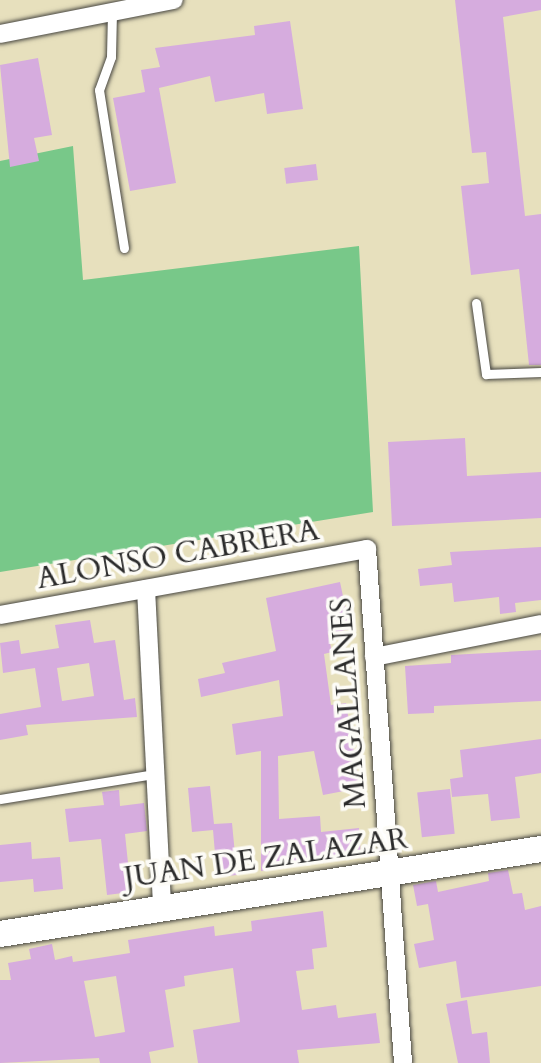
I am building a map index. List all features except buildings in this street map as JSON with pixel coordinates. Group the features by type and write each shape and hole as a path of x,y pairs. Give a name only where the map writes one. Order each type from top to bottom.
{"street":[{"path":"0,34 174,0"},
{"name":"ALONSO CABRERA","path":"0,615 367,549"},
{"name":"MAGALLANES","path":"367,549 402,1063"},
{"path":"146,589 162,908"},
{"path":"374,657 541,624"},
{"name":"JUAN DE ZALAZAR","path":"0,934 390,875 541,849"}],"lane":[{"path":"112,12 111,57 99,90 124,248"},
{"path":"475,303 486,373 541,372"},
{"path":"0,799 155,774"}],"green space":[{"path":"73,146 83,280 359,246 373,512 0,572 0,161"}]}
